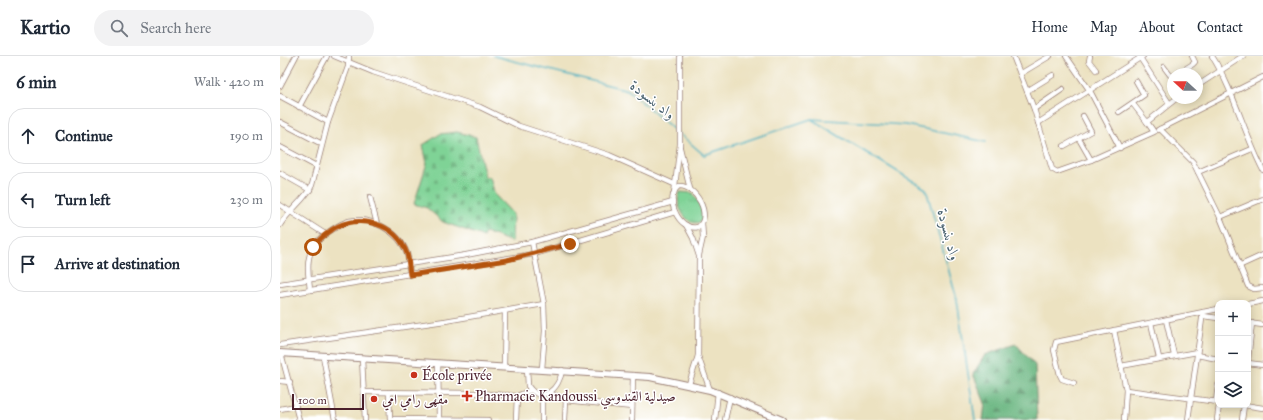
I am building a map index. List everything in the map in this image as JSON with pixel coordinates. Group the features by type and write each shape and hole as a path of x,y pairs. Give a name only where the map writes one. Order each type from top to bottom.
{"main road":[{"path":"281,353 633,375 689,384 718,392 782,420"}],"street":[{"path":"280,86 296,56"},
{"path":"300,107 327,56"},
{"path":"334,56 387,77 480,107 519,126 609,155 674,184"},
{"path":"280,225 289,211 310,190 328,122 350,62 349,56"},
{"path":"680,56 680,144 673,202 675,212 686,225 693,238 699,256"},
{"path":"1013,56 1034,109 1052,170 1061,171 1120,148 1160,129 1230,92 1263,77"},
{"path":"1020,74 1050,56"},
{"path":"1066,56 1090,91 1120,148"},
{"path":"1090,56 1089,61 1096,70"},
{"path":"1186,68 1195,62 1192,56"},
{"path":"1212,56 1221,69 1252,149 1263,170"},
{"path":"1203,82 1243,56"},
{"path":"1038,123 1141,57 1167,100"},
{"path":"1164,67 1167,71"},
{"path":"1027,91 1053,75"},
{"path":"1119,112 1144,96 1136,81"},
{"path":"1034,109 1063,89"},
{"path":"280,96 328,122"},
{"path":"1133,104 1154,132"},
{"path":"1147,122 1168,104"},
{"path":"1064,146 1091,131 1083,116"},
{"path":"280,122 322,144"},
{"path":"1160,129 1180,151 1191,158 1220,217 1249,287 1256,289 1263,288"},
{"path":"1079,139 1091,160"},
{"path":"680,144 690,189"},
{"path":"280,147 316,166"},
{"path":"1198,172 1252,149"},
{"path":"280,173 310,190"},
{"path":"674,194 679,186 690,189 697,196 702,205 702,241 699,256 698,356 689,384"},
{"path":"370,197 377,224"},
{"path":"1220,217 1263,199"},
{"path":"280,284 408,264 532,242 673,202"},
{"path":"280,205 325,234"},
{"path":"280,295 534,254 675,212"},
{"path":"310,290 308,265 310,253 315,243 325,234 350,221 377,224 389,230 399,241 406,253 410,275"},
{"path":"686,225 696,228 702,223"},
{"path":"532,242 544,304 545,331 542,369"},
{"path":"1240,265 1263,255"},
{"path":"1251,303 1263,301"},
{"path":"280,345 347,337 544,304"},
{"path":"504,367 505,310"},
{"path":"1074,383 1062,379 1060,375 1054,343 1114,330 1203,314 1215,310"},
{"path":"1203,314 1215,317"},
{"path":"1188,420 1203,314"},
{"path":"1166,320 1174,356"},
{"path":"1151,323 1159,358"},
{"path":"1251,323 1263,325"},
{"path":"1114,330 1126,390 1124,420"},
{"path":"281,353 299,420"},
{"path":"1121,366 1159,358 1197,353 1215,358"},
{"path":"323,356 334,420"},
{"path":"698,356 710,390"},
{"path":"362,358 366,420"},
{"path":"438,363 438,419"},
{"path":"1251,363 1263,365"},
{"path":"527,368 526,381 531,390 542,394 550,393 566,400 632,407"},
{"path":"550,393 558,384 562,370"},
{"path":"632,420 633,375"},
{"path":"280,381 290,382"},
{"path":"365,392 517,396 531,390"},
{"path":"1126,390 1215,402"},
{"path":"389,392 390,419 488,420"},
{"path":"715,420 718,392"},
{"path":"542,394 542,420"},
{"path":"516,420 517,396"},
{"path":"725,420 730,397"},
{"path":"565,420 566,400"},
{"path":"280,409 296,406"},
{"path":"1251,406 1263,408"},
{"path":"1217,420 1218,408"},
{"path":"1242,420 1244,408"}],"green space":[{"path":"457,132 476,137 485,177 490,177 495,195 513,214 512,242 485,232 483,237 443,222 427,208 414,204 427,163 423,145 440,134"},
{"path":"680,192 693,193 702,208 702,221 697,223 692,222 683,214 680,209 678,197"},
{"path":"1016,344 1035,365 1037,420 983,420 985,403 973,374 985,355"}],"waterway":[{"name":"واد بنسودة","path":"494,56 628,90 679,134"},
{"name":"واد بنسودة","path":"682,136 704,155 811,119 926,189 957,300 975,420"},
{"name":"واد بنسودة","path":"812,119 906,125 986,142"}],"place":[{"name":"École privée","path":"414,375"},
{"name":"Pharmacie Kandoussi صيدلية القندوسي","path":"467,396"},
{"name":"مقهى رامي امي","path":"374,399"}],"route":[{"path":"313,247 320,238 344,223 350,221 362,221 377,224 389,230 403,247 406,253 410,275 507,260 570,244"}]}
